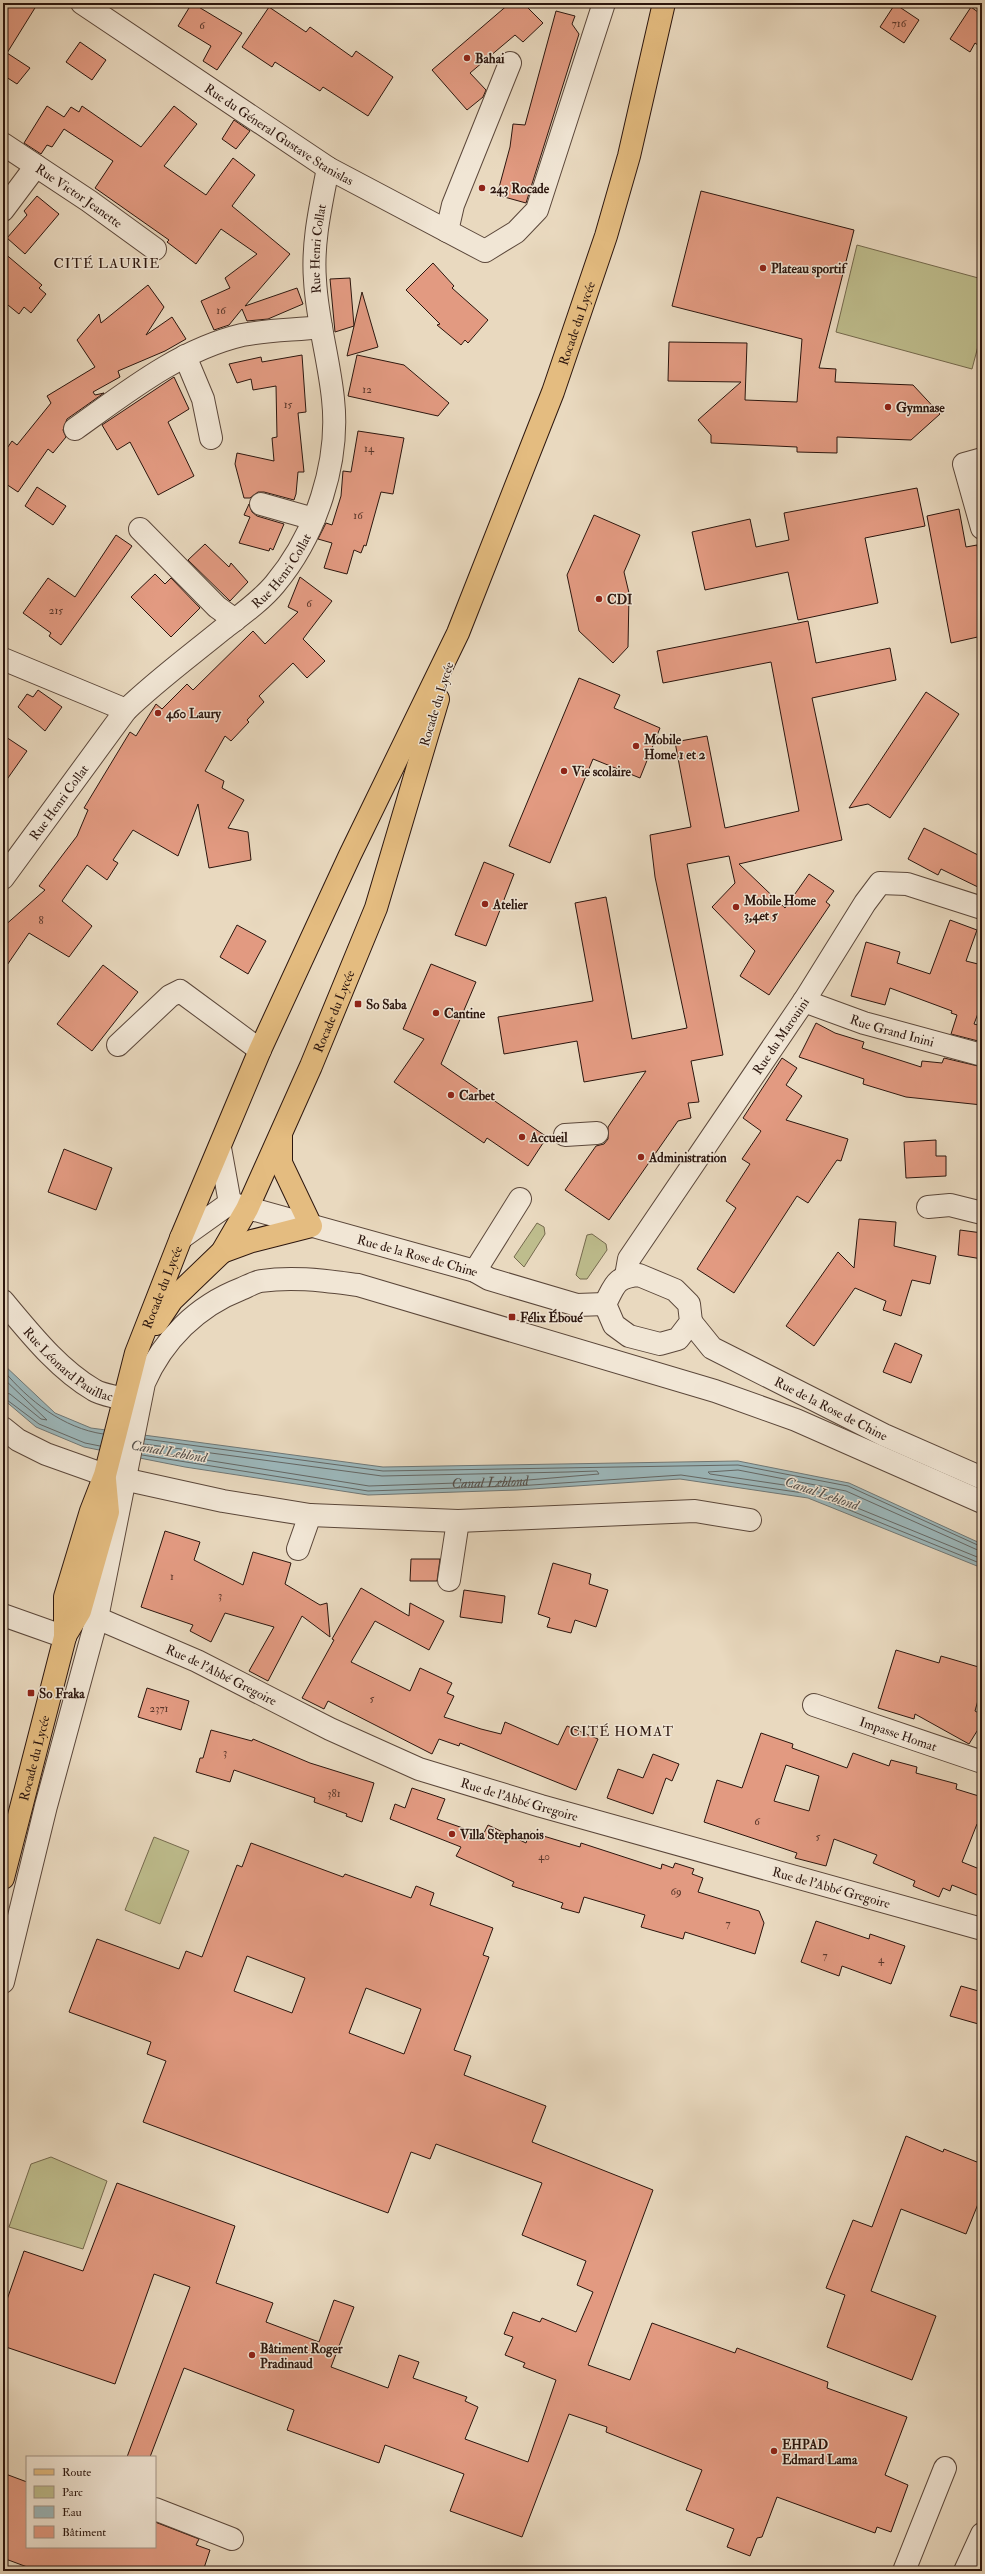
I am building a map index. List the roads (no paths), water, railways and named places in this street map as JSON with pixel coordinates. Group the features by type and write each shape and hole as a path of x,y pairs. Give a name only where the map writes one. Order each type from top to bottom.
{"main road":[{"name":"Rocade du Lycée","path":"3,1878 65,1637 65,1598 91,1511 105,1475 126,1410 136,1353 181,1238 260,1050 350,855 458,632 553,392 606,236 629,156 664,3"},
{"name":"Rocade du Lycée","path":"136,1353 172,1300 222,1252 239,1206 281,1130 312,1066 376,908 458,632"},
{"path":"222,1252 252,1241 311,1226 281,1163 281,1130"},
{"name":"Rocade du Lycée","path":"65,1637 88,1615 108,1512 105,1475"},
{"path":"88,1615 75,1596 94,1530 91,1511"}],"street":[{"name":"Rue du Géneral Gustave Stanislas","path":"82,3 328,168 485,251 516,232 537,210 604,3"},
{"path":"446,231 454,205 510,63"},
{"name":"Rue Victor Jeanette","path":"3,144 155,249"},
{"path":"3,210 36,166"},
{"name":"Rue Henri Collat","path":"3,878 126,710 149,688 264,596 291,564 314,519 329,470 334,422 333,399 321,327 314,260 316,237 328,168"},
{"path":"75,429 126,392 185,356 243,335 321,327"},
{"path":"185,356 203,399 211,438"},
{"path":"982,459 964,464 982,528"},
{"path":"261,504 314,519"},
{"path":"140,530 217,607 234,620"},
{"path":"3,659 126,710"},
{"name":"Rue du Marouini","path":"626,1276 628,1260 804,1001 865,903 880,884 907,884 982,908"},
{"path":"118,1045 170,996 180,991 260,1050"},
{"name":"Rue Grand Inini","path":"804,1001 864,1023 982,1055"},
{"path":"565,1135 598,1133"},
{"path":"181,1238 239,1206 220,1148"},
{"path":"475,1271 520,1199"},
{"path":"928,1206 950,1205 982,1213"},
{"name":"Rue de la Rose de Chine","path":"239,1206 475,1271 488,1279 577,1305 604,1304"},
{"path":"639,1275 675,1290 689,1304 691,1322 678,1339 660,1344 629,1336 614,1325 604,1304 616,1281 626,1276 639,1275"},
{"path":"3,1982 88,1615 127,1475 126,1410 144,1383 154,1360 184,1325 219,1298 260,1282 308,1279 358,1285 715,1391 796,1420 982,1502"},
{"name":"Rue Léonard Pauillac","path":"3,1302 34,1338 69,1372 95,1391 126,1410"},
{"name":"Rue de la Rose de Chine","path":"691,1322 712,1348 884,1435 982,1478"},
{"path":"3,1428 18,1440 46,1454 105,1475 127,1475 223,1501 310,1515 458,1521 695,1511 750,1520"},
{"path":"298,1549 310,1515"},
{"path":"449,1580 458,1521"},
{"path":"3,1615 65,1637"},
{"name":"Rue de l'Abbé Gregoire","path":"88,1615 197,1662 330,1729 419,1769 541,1806 982,1929"},
{"name":"Impasse Homat","path":"814,1705 982,1762"},
{"path":"904,2571 945,2468"},
{"path":"156,2509 232,2539"},
{"path":"965,2571 980,2541"}],"water":[{"name":"Canal Leblond","path":"3,1364 55,1413 91,1428 383,1467 738,1461 849,1483 982,1544 982,1568 808,1498 680,1479 517,1490 368,1495 185,1467 84,1447 36,1427 3,1399"}],"place":[{"name":"Bahai","path":"467,58"},
{"name":"243 Rocade","path":"482,188"},
{"name":"Plateau sportif","path":"763,268"},
{"name":"Gymnase","path":"888,407"},
{"name":"CDI","path":"599,599"},
{"name":"460 Laury","path":"158,713"},
{"name":"Mobile Home 1 et 2","path":"636,746"},
{"name":"Vie scolaire","path":"564,771"},
{"name":"Atelier","path":"485,904"},
{"name":"Mobile Home 3,4et 5","path":"736,907"},
{"name":"So Saba","path":"358,1004"},
{"name":"Cantine","path":"436,1013"},
{"name":"Carbet","path":"451,1095"},
{"name":"Accueil","path":"522,1137"},
{"name":"Administration","path":"641,1157"},
{"name":"Félix Éboué","path":"512,1317"},
{"name":"So Fraka","path":"31,1693"},
{"name":"Villa Stephanois","path":"452,1834"},
{"name":"Bâtiment Roger Pradinaud","path":"252,2355"},
{"name":"EHPAD Edmard Lama","path":"774,2451"}],"district":[{"name":"CITÉ LAURIE","path":"107,263"},
{"name":"CITÉ HOMAT","path":"622,1731"}]}
